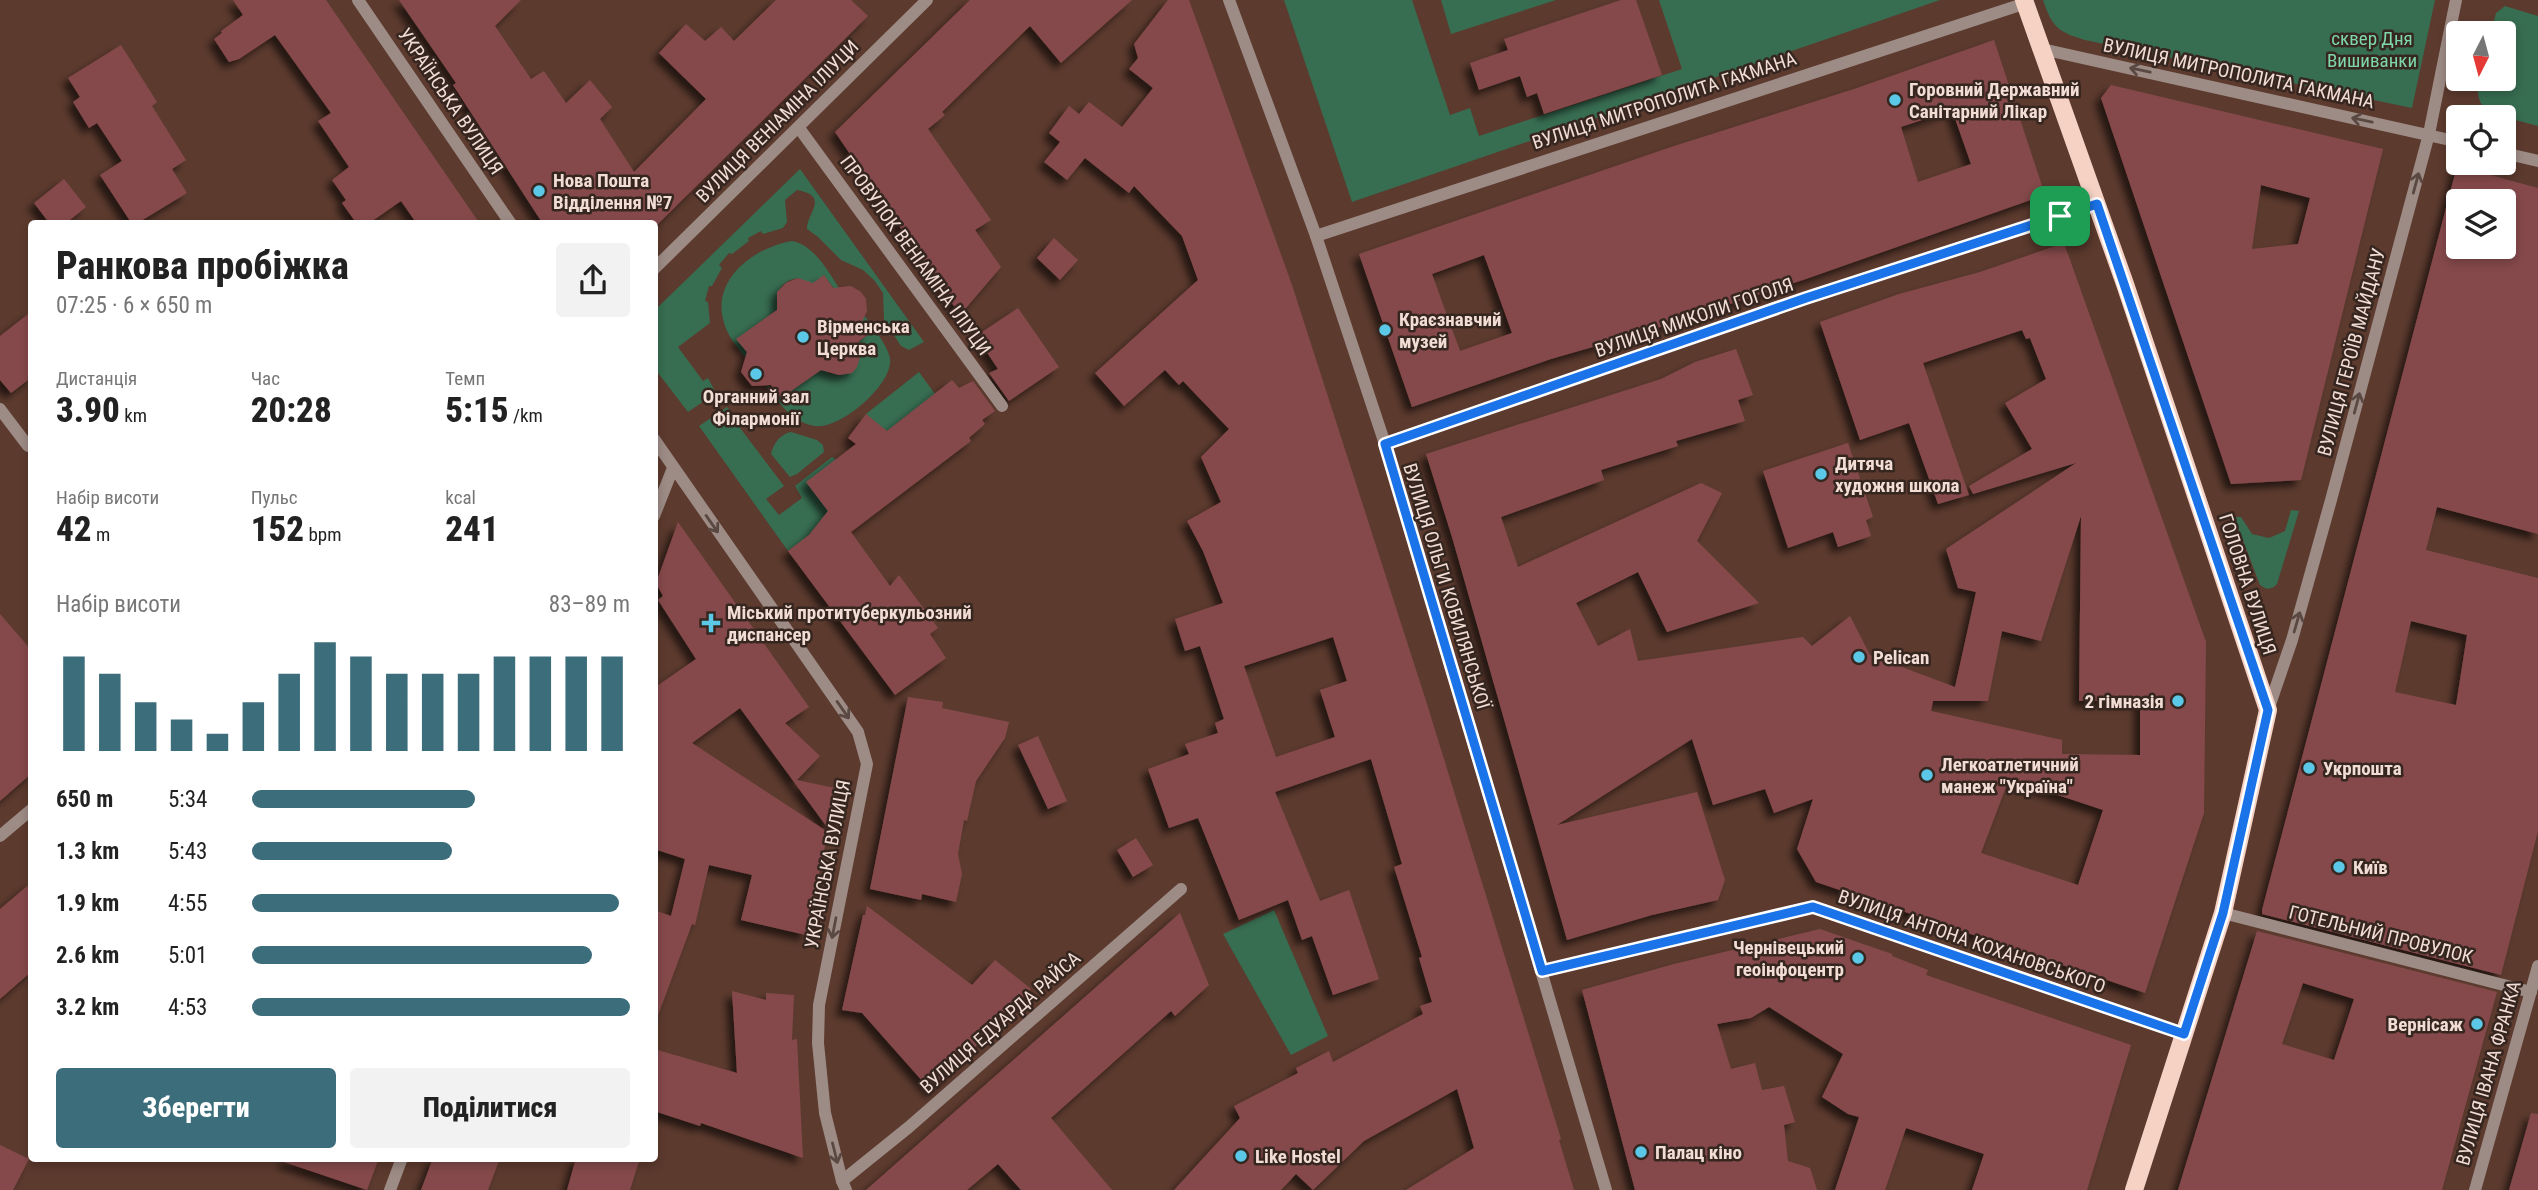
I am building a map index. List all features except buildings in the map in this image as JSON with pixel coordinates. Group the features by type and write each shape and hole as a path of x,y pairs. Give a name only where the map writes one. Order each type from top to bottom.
{"main road":[{"name":"ГОЛОВНА ВУЛИЦЯ","path":"2025,2 2097,204 2268,710"},
{"path":"2134,1190 2223,913 2268,710"}],"street":[{"name":"УКРАЇНСЬКА ВУЛИЦЯ","path":"358,0 508,220"},
{"name":"ВУЛИЦЯ ВЕНІАМІНА ІЛІУЦИ","path":"658,265 927,0"},
{"name":"ВУЛИЦЯ ОЛЬГИ КОБИЛЯНСЬКОЇ","path":"1229,0 1316,236 1385,444 1606,1190"},
{"name":"ВУЛИЦЯ ГЕРОЇВ МАЙДАНУ","path":"2268,710 2292,640 2429,134 2456,0"},
{"name":"ВУЛИЦЯ МИТРОПОЛИТА ГАКМАНА","path":"1316,236 2025,2"},
{"name":"ВУЛИЦЯ МИТРОПОЛИТА ГАКМАНА","path":"2042,49 2446,139"},
{"name":"ПРОВУЛОК ВЕНІАМІНА ІЛІУЦИ","path":"799,128 1002,406"},
{"path":"2516,156 2538,161"},
{"name":"ВУЛИЦЯ МИКОЛИ ГОГОЛЯ","path":"1385,444 1806,298 2097,204"},
{"path":"0,409 28,446"},
{"name":"УКРАЇНСЬКА ВУЛИЦЯ","path":"658,445 858,732 867,764 819,1006 818,1043 825,1113 844,1186"},
{"path":"658,506 673,468"},
{"path":"0,836 28,812"},
{"name":"ВУЛИЦЯ ЕДУАРДА РАЙСА","path":"844,1186 909,1126 1181,890"},
{"name":"ВУЛИЦЯ АНТОНА КОХАНОВСЬКОГО","path":"1542,971 1813,907 2184,1034"},
{"name":"ГОТЕЛЬНИЙ ПРОВУЛОК","path":"2223,913 2530,992"},
{"name":"ВУЛИЦЯ ІВАНА ФРАНКА","path":"2475,1190 2538,966"},
{"path":"390,1190 400,1162"}],"green space":[{"path":"1284,0 1412,0 1450,115 1470,108 1479,136 1682,69 1659,0 1940,0 1352,202"},
{"path":"1441,0 1556,0 1451,34"},
{"name":"сквер Дня Вишиванки","path":"2043,0 2435,0 2412,108 2085,40 2057,27"},
{"path":"2505,6 2538,16 2538,126 2516,120 2516,105 2482,105 2479,98 2478,91 2516,91 2516,21 2494,21 2496,13"},
{"path":"800,169 924,342 909,350 901,346 884,320 883,293 863,270 841,260 807,229 815,201 807,193 797,190 785,200 787,222 783,228 763,234 761,231 748,238 749,241 732,254 729,253 719,265 722,268 712,286 709,286 705,301 708,302 710,323 678,347 703,381 708,378 716,393 688,412 658,373 658,307"},
{"path":"792,241 814,253 839,288 835,290 824,275 812,285 798,278 788,281 778,292 779,308 737,339 747,352 745,357 724,324 724,290 740,266 752,257 778,244"},
{"path":"865,316 883,342 890,358 889,369 883,380 863,403 838,421 815,426 799,421 766,386 771,386 781,398 824,368 829,373 839,375 860,357 856,344 869,334 860,322"},
{"path":"919,372 935,394 897,423 889,433 866,414"},
{"path":"727,407 784,486 766,499 779,515 802,498 795,486 832,457 851,470 872,456 809,535 788,551 699,426"},
{"path":"791,432 817,440 823,445 824,452 790,477 771,454 778,440"},
{"path":"2291,510 2299,511 2277,584 2264,588 2260,585 2234,517 2241,517 2252,534 2269,538 2285,531"},
{"path":"1274,910 1328,1036 1291,1055 1223,934"}],"place":[{"name":"Горовний Державний Санітарний Лікар","path":"1895,100"},
{"name":"Нова Пошта Відділення №7","path":"539,191"},
{"name":"Краєзнавчий музей","path":"1385,330"},
{"name":"Вірменська Церква","path":"803,337"},
{"name":"Органний зал Філармонії","path":"756,374"},
{"name":"Дитяча художня школа","path":"1821,474"},
{"name":"Міський протитуберкульозний диспансер","path":"711,623"},
{"name":"Pelican","path":"1859,657"},
{"name":"2 гімназія","path":"2178,701"},
{"name":"Укрпошта","path":"2309,768"},
{"name":"Легкоатлетичний манеж \"Україна\"","path":"1927,775"},
{"name":"Київ","path":"2339,867"},
{"name":"Чернівецький геоінфоцентр","path":"1858,958"},
{"name":"Вернісаж","path":"2477,1024"},
{"name":"Палац кіно","path":"1641,1152"},
{"name":"Like Hostel","path":"1241,1156"}],"route":[{"path":"2097,204 2268,710 2223,913 2184,1034 1813,907 1542,971 1385,444 1806,298 2060,216 2097,204"}]}
